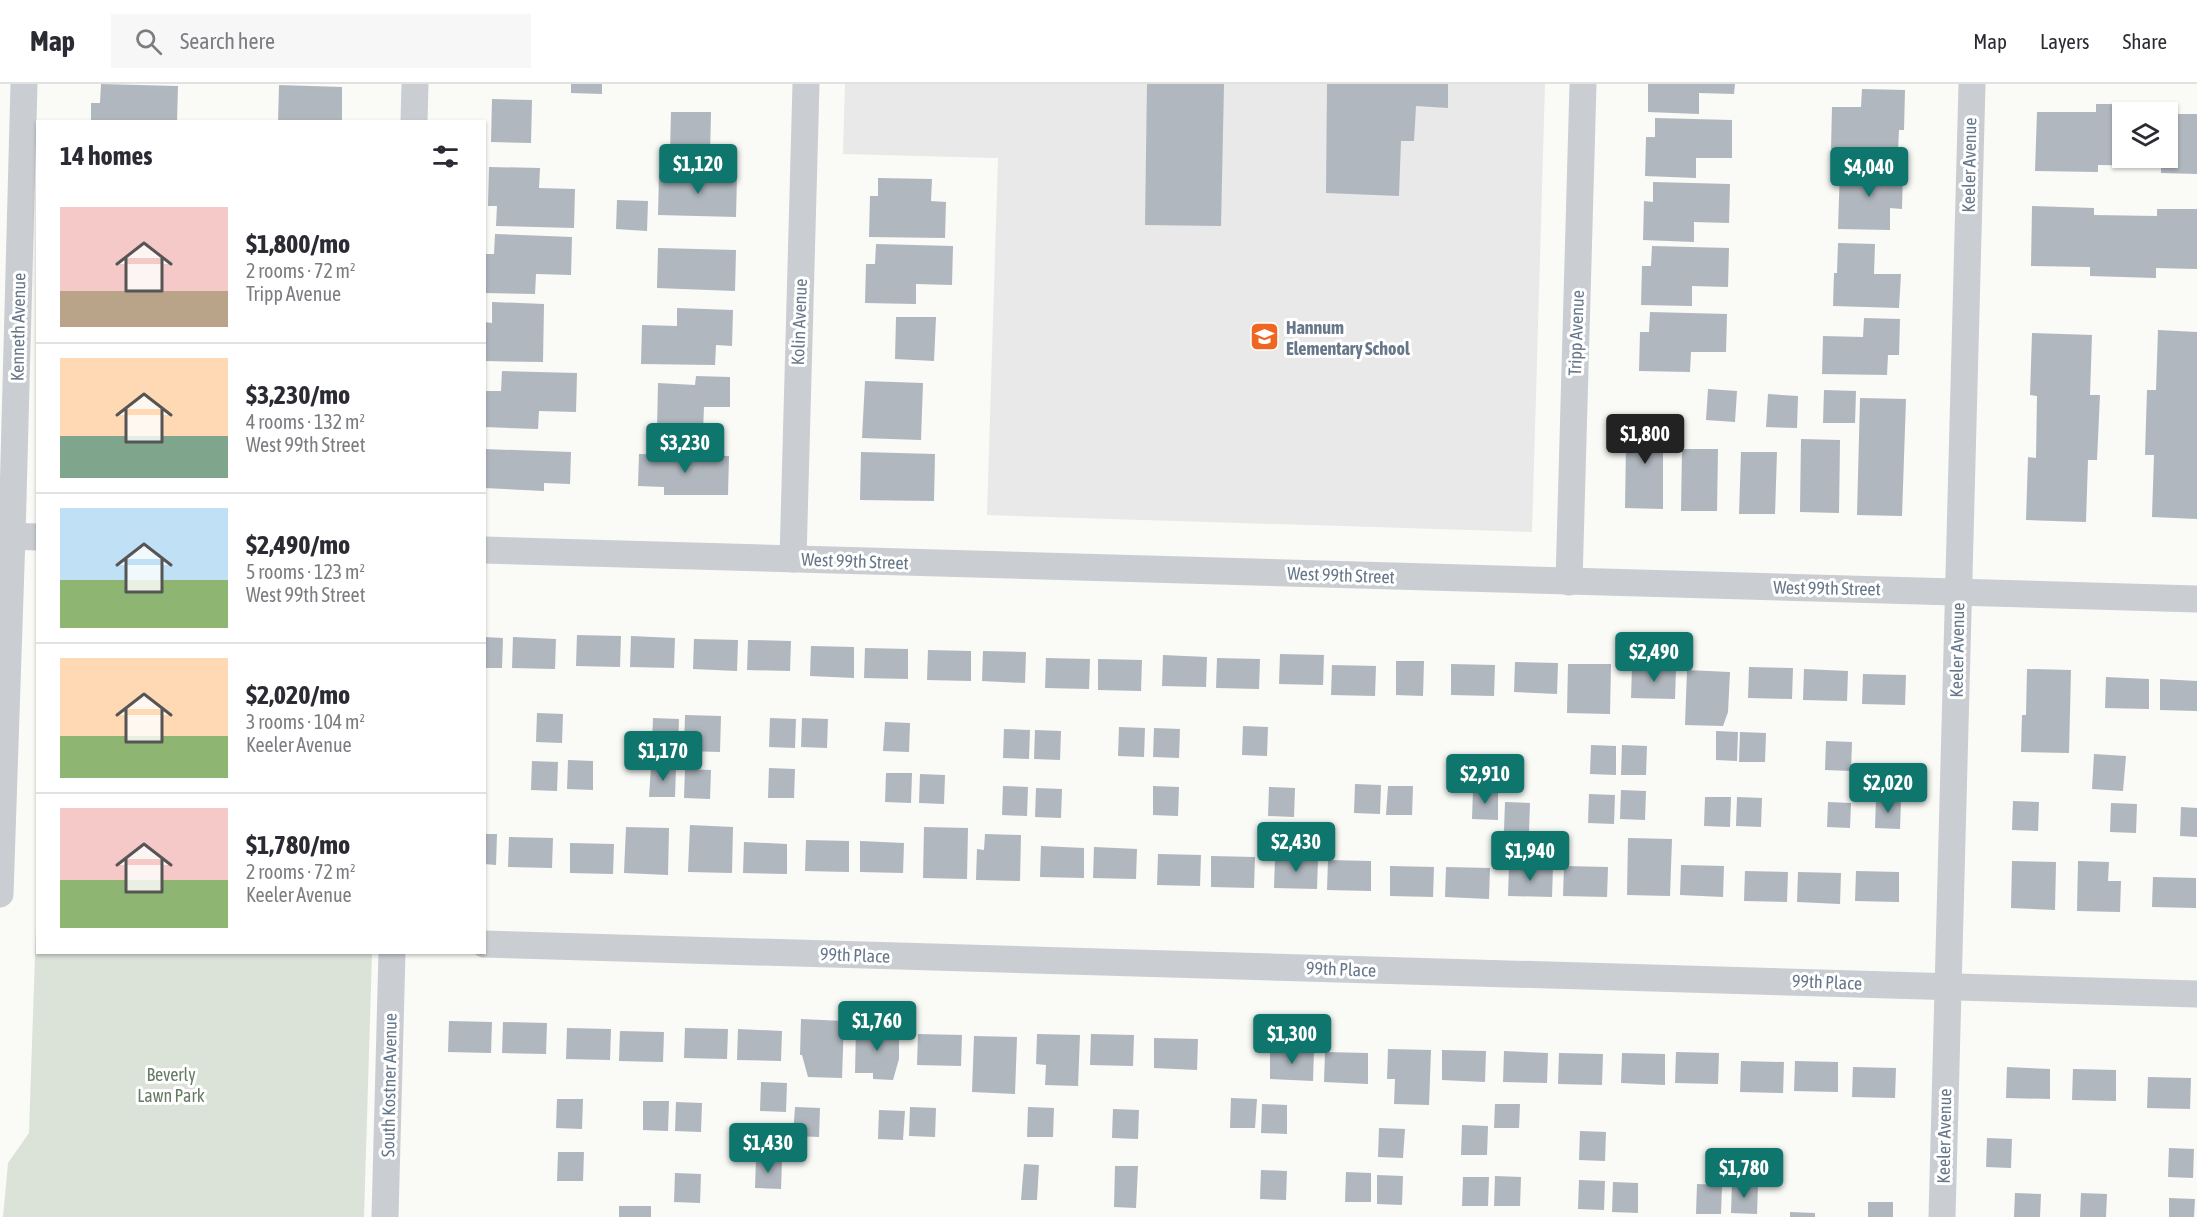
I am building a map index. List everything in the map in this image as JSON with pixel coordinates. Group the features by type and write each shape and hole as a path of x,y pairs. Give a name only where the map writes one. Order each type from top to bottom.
{"street":[{"name":"Kenneth Avenue","path":"0,894 17,536 24,84"},
{"path":"414,120 415,84"},
{"name":"Kolin Avenue","path":"793,559 806,84"},
{"name":"Tripp Avenue","path":"1569,582 1583,84"},
{"name":"Keeler Avenue","path":"1942,1217 1972,84"},
{"name":"West 99th Street","path":"486,550 2197,599"},
{"name":"99th Place","path":"486,944 2197,994"},
{"name":"South Kostner Avenue","path":"385,1217 392,954"}],"shaded area":[{"name":"Hannum Elementary School","path":"845,84 1545,84 1532,532 987,515 998,158 843,154"}],"green space":[{"name":"Beverly Lawn Park","path":"36,926 36,954 372,954 364,1217 3,1217 8,1163 29,1133"}],"building":[{"path":"101,84 178,86 177,120 91,120 91,103 100,103"},
{"path":"571,84 602,84 602,94 571,93"},
{"path":"1147,84 1224,84 1221,226 1145,225"},
{"path":"1327,84 1448,84 1448,108 1416,106 1414,141 1401,141 1399,196 1326,193"},
{"path":"1648,84 1735,84 1734,94 1699,93 1699,114 1648,112"},
{"path":"279,85 342,87 342,120 278,120"},
{"path":"1862,89 1905,90 1904,130 1899,130 1898,151 1831,149 1832,107 1861,107"},
{"path":"492,99 532,100 531,143 491,142"},
{"path":"2096,104 2112,104 2112,165 2098,165 2098,172 2035,171 2037,112 2096,112"},
{"path":"671,112 711,112 710,156 670,154"},
{"path":"2178,114 2197,114 2197,174 2161,173 2161,168 2178,168"},
{"path":"1655,118 1732,120 1732,158 1696,158 1696,178 1645,176 1646,137 1655,137"},
{"path":"489,167 540,168 539,188 575,189 574,228 496,226 497,206 488,206"},
{"path":"1840,168 1903,170 1902,209 1890,208 1890,230 1838,229"},
{"path":"659,174 737,176 736,217 658,215"},
{"path":"878,178 932,179 931,201 946,202 945,238 869,237 870,196 878,196"},
{"path":"1653,182 1730,184 1729,223 1694,222 1694,242 1643,240 1644,201 1653,202"},
{"path":"617,200 648,201 647,231 616,229"},
{"path":"2032,206 2094,208 2094,215 2157,216 2157,209 2197,209 2197,269 2156,268 2156,278 2090,276 2090,267 2031,266"},
{"path":"495,234 572,237 571,275 536,274 535,294 486,293 486,254 494,254"},
{"path":"1838,243 1875,244 1874,274 1901,274 1899,308 1833,306"},
{"path":"876,244 953,246 952,285 916,284 916,304 865,303 866,264 875,264"},
{"path":"1652,246 1729,248 1728,287 1692,286 1692,306 1641,305 1642,266 1651,266"},
{"path":"658,248 736,250 735,291 657,288"},
{"path":"492,302 544,304 543,362 486,361 486,322 492,323"},
{"path":"677,308 733,310 732,346 716,345 715,365 641,364 642,325 677,326"},
{"path":"1650,312 1727,314 1726,352 1691,352 1690,372 1639,371 1640,332 1649,332"},
{"path":"896,317 936,317 934,361 895,359"},
{"path":"1864,318 1900,319 1899,355 1888,355 1887,375 1822,374 1823,336 1863,337"},
{"path":"2158,330 2197,332 2197,519 2152,517 2154,455 2145,455 2147,390 2156,390"},
{"path":"2032,333 2092,335 2090,395 2100,395 2097,460 2088,460 2086,522 2026,520 2028,457 2036,458 2037,396 2030,395"},
{"path":"502,371 577,373 576,412 539,411 538,429 486,427 486,391 501,391"},
{"path":"696,376 730,377 730,407 704,407 703,431 657,430 658,383 695,385"},
{"path":"865,381 923,383 921,440 862,438"},
{"path":"1708,389 1737,391 1735,422 1706,420"},
{"path":"1824,390 1856,391 1855,423 1823,423"},
{"path":"1768,394 1798,396 1797,428 1766,427"},
{"path":"1860,398 1906,399 1902,516 1857,515"},
{"path":"1630,418 1663,419 1663,509 1625,508 1626,444 1630,444"},
{"path":"1801,439 1840,440 1839,513 1800,512"},
{"path":"486,449 571,452 570,484 544,483 544,491 486,488"},
{"path":"1682,449 1718,449 1717,511 1681,511"},
{"path":"861,452 935,454 934,501 860,500"},
{"path":"1741,452 1777,452 1775,514 1739,514"},
{"path":"639,454 729,456 728,495 664,495 664,487 638,486"},
{"path":"577,635 621,636 620,667 576,666"},
{"path":"631,636 675,638 674,668 630,667"},
{"path":"486,637 503,638 502,668 486,668"},
{"path":"513,637 556,639 555,669 512,668"},
{"path":"694,639 738,640 737,671 693,669"},
{"path":"748,640 791,641 790,671 747,670"},
{"path":"811,646 854,647 854,678 810,676"},
{"path":"865,648 908,649 908,679 864,678"},
{"path":"928,650 971,651 971,681 927,680"},
{"path":"983,651 1026,652 1025,683 982,681"},
{"path":"1280,654 1324,655 1323,685 1279,684"},
{"path":"1163,655 1207,657 1206,687 1162,686"},
{"path":"1046,658 1090,659 1089,689 1045,688"},
{"path":"1217,658 1260,659 1259,689 1216,688"},
{"path":"1098,659 1142,660 1141,691 1098,690"},
{"path":"1396,661 1424,661 1423,696 1396,695"},
{"path":"1515,662 1558,663 1557,694 1514,692"},
{"path":"1451,664 1495,665 1494,696 1451,695"},
{"path":"1568,664 1611,664 1610,714 1567,713"},
{"path":"1332,665 1376,666 1375,696 1331,695"},
{"path":"1632,667 1676,668 1675,699 1631,698"},
{"path":"1749,667 1793,668 1792,699 1748,698"},
{"path":"1804,669 1848,671 1847,701 1803,700"},
{"path":"2027,669 2071,670 2069,753 2021,752 2022,715 2026,715"},
{"path":"1687,670 1730,672 1728,712 1723,726 1685,725"},
{"path":"1863,674 1906,675 1905,705 1862,704"},
{"path":"2106,677 2149,679 2149,709 2105,708"},
{"path":"2160,679 2197,681 2197,711 2160,710"},
{"path":"537,713 563,714 562,743 536,742"},
{"path":"685,715 721,716 720,752 684,751"},
{"path":"653,718 679,719 678,748 652,747"},
{"path":"770,718 796,719 795,748 769,747"},
{"path":"802,718 828,719 827,748 801,747"},
{"path":"885,722 910,723 909,752 883,751"},
{"path":"1243,726 1268,727 1267,756 1242,755"},
{"path":"1119,727 1145,728 1144,757 1118,756"},
{"path":"1154,728 1180,729 1179,758 1153,757"},
{"path":"1004,729 1030,730 1029,759 1003,758"},
{"path":"1035,730 1061,731 1060,760 1034,759"},
{"path":"1716,731 1738,732 1737,761 1716,760"},
{"path":"1740,732 1766,733 1765,762 1739,762"},
{"path":"1826,741 1852,742 1851,771 1825,770"},
{"path":"1591,745 1616,746 1616,775 1590,774"},
{"path":"1622,745 1647,746 1646,775 1621,775"},
{"path":"2094,754 2126,756 2123,791 2092,789"},
{"path":"568,760 593,761 593,790 567,789"},
{"path":"532,761 558,762 557,791 531,790"},
{"path":"651,767 676,768 675,797 649,797"},
{"path":"769,768 795,769 794,798 768,798"},
{"path":"685,769 711,770 710,799 684,798"},
{"path":"886,773 912,773 911,803 885,802"},
{"path":"920,774 945,775 944,804 919,803"},
{"path":"1355,784 1381,785 1380,814 1354,813"},
{"path":"1003,786 1028,787 1027,816 1002,815"},
{"path":"1153,786 1179,787 1178,816 1153,815"},
{"path":"1388,786 1413,786 1412,815 1386,815"},
{"path":"1269,787 1295,788 1294,817 1268,816"},
{"path":"1036,788 1062,789 1061,818 1035,817"},
{"path":"1473,790 1498,790 1498,820 1472,819"},
{"path":"1621,790 1646,791 1645,820 1620,819"},
{"path":"1589,794 1615,795 1614,824 1588,823"},
{"path":"1705,797 1731,797 1730,827 1704,826"},
{"path":"1737,797 1762,798 1761,827 1736,826"},
{"path":"1876,799 1901,800 1900,829 1875,828"},
{"path":"2013,801 2039,802 2038,831 2012,830"},
{"path":"1505,802 1530,803 1529,832 1504,831"},
{"path":"1828,802 1851,803 1850,828 1827,827"},
{"path":"2111,803 2137,804 2136,833 2110,832"},
{"path":"2181,807 2197,808 2197,837 2180,836"},
{"path":"690,825 733,827 732,873 688,872"},
{"path":"626,827 669,828 668,875 624,873"},
{"path":"924,827 968,828 967,879 923,878"},
{"path":"486,834 497,834 496,865 486,864"},
{"path":"985,834 1021,835 1020,881 976,880 977,849 984,850"},
{"path":"509,837 553,838 552,868 508,867"},
{"path":"1628,838 1672,839 1670,896 1627,895"},
{"path":"806,840 849,841 849,872 805,871"},
{"path":"860,841 904,843 903,873 860,872"},
{"path":"744,842 787,844 787,874 743,873"},
{"path":"570,843 614,844 613,874 570,873"},
{"path":"1041,846 1084,848 1084,878 1040,877"},
{"path":"1094,847 1137,849 1136,879 1093,878"},
{"path":"1158,854 1201,855 1200,886 1157,885"},
{"path":"1211,856 1255,857 1254,888 1211,887"},
{"path":"1275,858 1318,859 1317,889 1274,888"},
{"path":"1328,860 1371,861 1371,891 1327,890"},
{"path":"2012,861 2056,862 2055,910 2011,908"},
{"path":"2078,861 2109,862 2108,881 2121,881 2120,912 2077,911"},
{"path":"1681,865 1724,866 1723,897 1680,895"},
{"path":"1390,866 1434,867 1433,897 1390,896"},
{"path":"1509,866 1553,867 1552,897 1508,896"},
{"path":"1564,866 1608,867 1607,897 1563,896"},
{"path":"1446,867 1490,868 1489,899 1445,897"},
{"path":"1745,871 1788,872 1787,902 1744,901"},
{"path":"1856,871 1899,872 1899,902 1855,901"},
{"path":"1798,872 1841,873 1840,904 1797,902"},
{"path":"2153,877 2196,878 2196,908 2152,907"},
{"path":"801,1019 844,1021 842,1078 808,1077 802,1055 800,1055"},
{"path":"449,1021 492,1022 491,1053 448,1052"},
{"path":"503,1022 547,1023 546,1054 502,1053"},
{"path":"856,1027 899,1028 899,1059 893,1080 873,1079 873,1073 855,1073"},
{"path":"567,1028 611,1029 610,1060 566,1059"},
{"path":"685,1028 728,1029 727,1059 684,1058"},
{"path":"738,1029 782,1031 781,1061 737,1060"},
{"path":"620,1031 664,1032 663,1062 619,1061"},
{"path":"918,1034 962,1035 961,1066 917,1065"},
{"path":"1037,1034 1080,1035 1078,1086 1045,1085 1046,1065 1036,1064"},
{"path":"1091,1034 1134,1035 1133,1066 1090,1065"},
{"path":"974,1036 1017,1037 1015,1094 972,1092"},
{"path":"1154,1038 1198,1039 1197,1070 1154,1068"},
{"path":"1270,1049 1314,1050 1313,1081 1270,1079"},
{"path":"1388,1049 1431,1050 1429,1105 1394,1104 1395,1079 1387,1079"},
{"path":"1442,1050 1486,1051 1485,1082 1442,1080"},
{"path":"1504,1051 1548,1053 1547,1083 1503,1082"},
{"path":"1325,1052 1368,1053 1368,1084 1324,1082"},
{"path":"1676,1052 1719,1053 1718,1084 1675,1083"},
{"path":"1559,1053 1603,1054 1602,1085 1558,1084"},
{"path":"1622,1053 1665,1054 1665,1085 1621,1083"},
{"path":"1741,1061 1784,1062 1783,1093 1740,1092"},
{"path":"1795,1061 1838,1062 1838,1092 1794,1091"},
{"path":"1853,1067 1896,1068 1895,1098 1852,1097"},
{"path":"2007,1067 2050,1069 2050,1099 2006,1098"},
{"path":"2073,1069 2116,1070 2116,1101 2072,1100"},
{"path":"2148,1077 2191,1078 2190,1109 2147,1108"},
{"path":"761,1082 787,1083 786,1112 760,1111"},
{"path":"1231,1098 1257,1099 1255,1128 1230,1128"},
{"path":"557,1099 583,1099 582,1129 556,1128"},
{"path":"643,1101 669,1101 668,1131 643,1130"},
{"path":"676,1102 702,1103 701,1132 675,1131"},
{"path":"1262,1104 1287,1105 1287,1134 1261,1133"},
{"path":"1495,1104 1520,1104 1519,1128 1494,1128"},
{"path":"795,1107 820,1108 819,1137 793,1136"},
{"path":"910,1107 936,1108 935,1137 909,1136"},
{"path":"1028,1107 1054,1108 1053,1137 1027,1137"},
{"path":"1113,1109 1139,1110 1138,1139 1112,1138"},
{"path":"879,1110 905,1111 903,1140 878,1139"},
{"path":"1462,1125 1488,1126 1487,1155 1461,1155"},
{"path":"1379,1128 1405,1129 1403,1158 1378,1157"},
{"path":"1580,1131 1606,1132 1605,1161 1579,1160"},
{"path":"1987,1138 2012,1139 2011,1168 1986,1167"},
{"path":"2169,1148 2194,1149 2193,1178 2168,1177"},
{"path":"558,1152 584,1152 583,1181 557,1181"},
{"path":"756,1159 782,1160 781,1189 755,1188"},
{"path":"1024,1164 1039,1165 1037,1200 1021,1200"},
{"path":"1115,1166 1138,1166 1136,1208 1114,1207"},
{"path":"1261,1170 1287,1171 1286,1200 1260,1199"},
{"path":"1346,1172 1371,1173 1371,1202 1345,1202"},
{"path":"675,1173 701,1174 700,1203 674,1202"},
{"path":"1377,1175 1403,1176 1402,1205 1377,1204"},
{"path":"1495,1176 1521,1177 1520,1206 1494,1206"},
{"path":"1463,1177 1489,1177 1488,1206 1462,1206"},
{"path":"1579,1180 1605,1181 1604,1210 1578,1209"},
{"path":"1613,1182 1638,1183 1638,1213 1612,1212"},
{"path":"1697,1184 1722,1185 1721,1214 1696,1214"},
{"path":"1732,1184 1758,1185 1757,1214 1731,1213"},
{"path":"2015,1193 2041,1194 2040,1217 2014,1217"},
{"path":"2081,1193 2107,1194 2106,1217 2080,1217"},
{"path":"2169,1198 2195,1199 2194,1217 2169,1217"},
{"path":"1868,1202 1893,1202 1893,1217 1868,1217"},
{"path":"619,1206 651,1206 651,1217 619,1217"},
{"path":"1790,1212 1815,1213 1815,1217 1790,1217"}],"place":[{"name":"Hannum Elementary School","path":"1265,337"}]}
